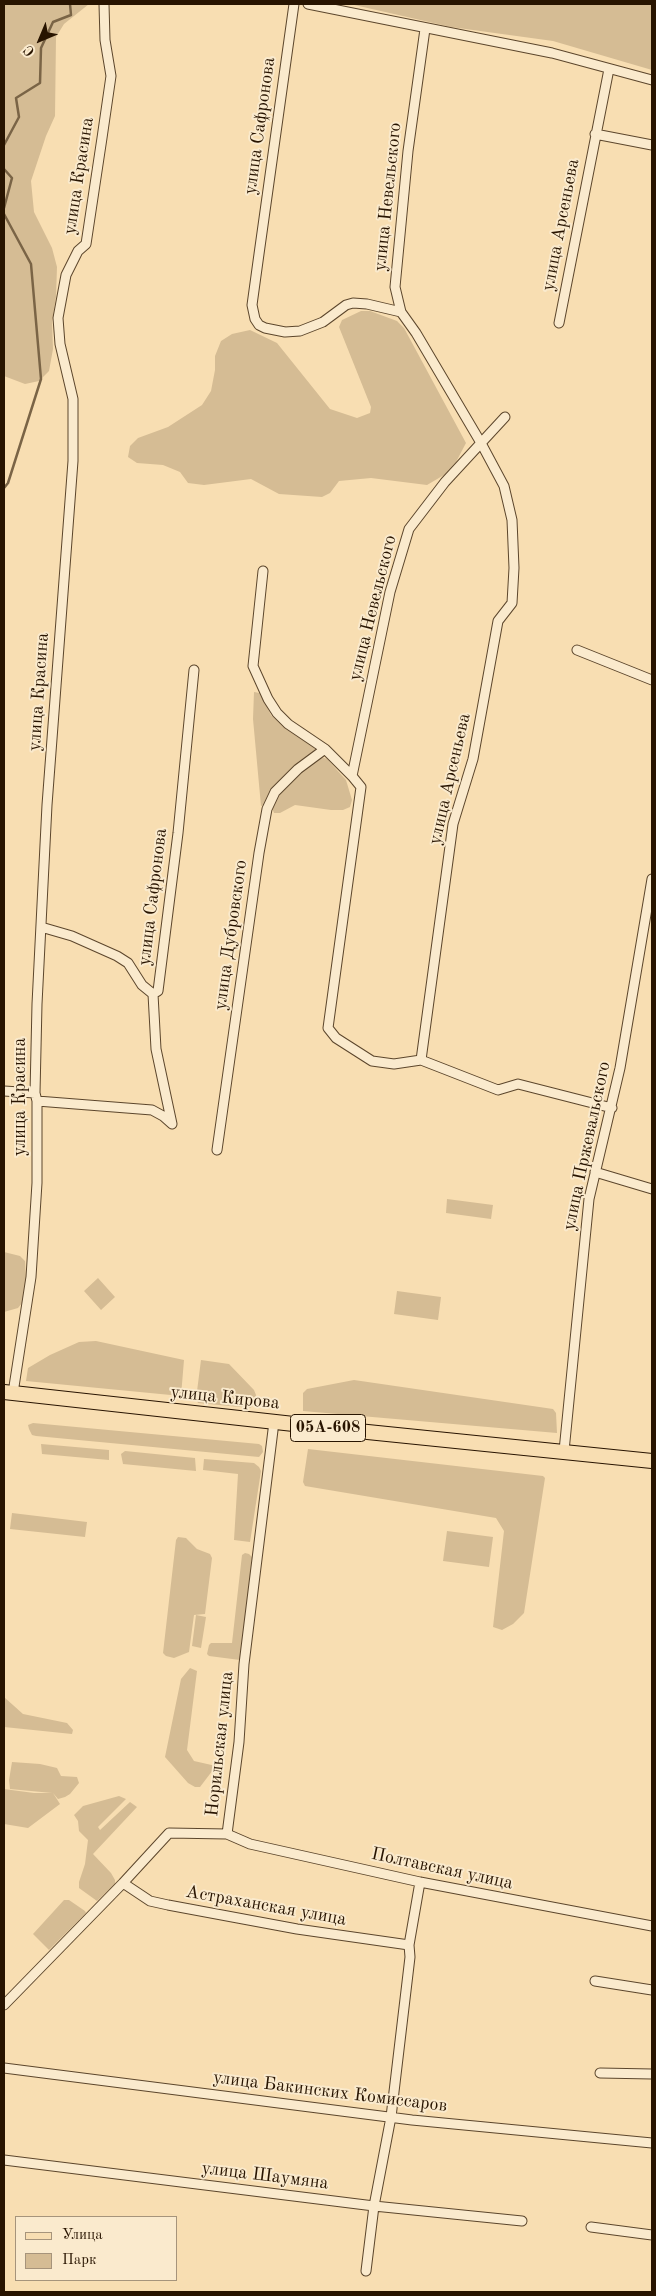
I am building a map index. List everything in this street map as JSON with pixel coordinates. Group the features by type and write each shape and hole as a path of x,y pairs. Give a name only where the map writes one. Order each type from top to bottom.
{"main road":[{"name":"улица Кирова","path":"8,1392 652,1461"}],"street":[{"name":"улица Красина","path":"8,1392 32,1277 37,1183 36,1097 47,796 74,460 73,399 60,344 58,318 66,275 78,251 86,244 102,138 111,76 105,40 104,4"},
{"name":"улица Сафронова","path":"294,4 258,254 252,306 255,319 259,325 265,328 285,332 300,331 323,322 346,305 352,303 367,304 401,312"},
{"path":"308,4 552,53 652,80"},
{"name":"улица Невельского","path":"352,776 390,592 409,530 440,488 481,443 416,333 401,312 396,287 408,152 425,29"},
{"name":"улица Арсеньева","path":"559,323 609,69"},
{"path":"595,134 652,145"},
{"path":"481,443 505,417"},
{"name":"улица Арсеньева","path":"421,1060 453,824 474,759 498,622 512,603 514,568 512,520 504,486 481,443"},
{"path":"264,571 253,666 268,700 277,714 288,724 325,749 352,776 361,788 328,1028 344,1044 372,1061 394,1064 421,1060 498,1090 518,1084 612,1108"},
{"path":"577,650 652,680"},
{"name":"улица Сафронова","path":"36,1097 152,1110 172,1124 156,1049 153,994 158,991 178,833 194,670"},
{"name":"улица Дубровского","path":"217,1150 259,853 267,809 275,792 298,769 325,749"},
{"name":"улица Пржевальского","path":"564,1451 585,1227 612,1108 652,879"},
{"path":"41,928 72,936 128,963 142,985 153,994"},
{"path":"4,1091 36,1097"},
{"path":"596,1172 652,1188"},
{"name":"Норильская улица","path":"4,2005 169,1833 227,1834 239,1742 244,1664 274,1422"},
{"name":"Полтавская улица","path":"227,1834 257,1846 420,1882 652,1926"},
{"path":"366,2271 374,2206 391,2117 410,1957 409,1945 420,1882"},
{"name":"Астраханская улица","path":"123,1883 150,1901 168,1905 297,1929 409,1945"},
{"path":"595,1980 652,1990"},
{"name":"улица Бакинских Комиссаров","path":"4,2068 391,2117 652,2143"},
{"path":"600,2073 652,2074"},
{"name":"улица Шаумяна","path":"4,2160 374,2206 522,2221"},
{"path":"591,2227 652,2235"}],"green space":[{"path":"4,4 89,4 64,24 56,37 55,116 46,136 31,181 34,212 52,248 57,267 56,297 52,321 53,349 49,371 39,381 25,384 4,376"},
{"path":"350,4 652,4 652,70 553,41 451,27"},
{"path":"361,311 370,311 397,321 404,328 466,443 456,462 444,475 427,485 371,478 339,481 330,493 322,497 279,494 251,479 204,485 188,483 180,472 163,465 137,463 128,457 130,446 138,438 168,427 202,405 211,391 215,370 215,356 221,341 232,334 250,330 277,343 330,409 357,418 370,413 371,407 339,327 342,320"},
{"path":"254,692 260,693 271,715 283,727 317,750 273,791 264,805 261,806 253,719"},
{"path":"322,757 327,759 346,780 352,800 350,807 343,810 331,810 295,805 280,813 274,813 272,808 278,795 301,772"},
{"path":"447,1199 493,1205 491,1219 446,1213"},
{"path":"4,1252 20,1256 25,1261 26,1279 22,1303 18,1308 4,1312"},
{"path":"98,1278 115,1297 101,1310 84,1291"},
{"path":"397,1291 441,1297 438,1320 394,1314"},
{"path":"96,1341 184,1360 181,1396 26,1381 28,1368 50,1355 79,1342"},
{"path":"201,1360 229,1364 254,1390 256,1395 254,1405 250,1408 198,1403 196,1399"},
{"path":"354,1380 553,1409 556,1413 557,1433 303,1411 303,1393 307,1389"},
{"path":"33,1423 259,1444 262,1446 263,1452 259,1457 36,1436 32,1435 28,1425"},
{"path":"41,1444 109,1450 109,1460 42,1454"},
{"path":"308,1449 543,1476 545,1478 524,1613 513,1624 502,1630 493,1627 504,1531 496,1518 305,1486 303,1482"},
{"path":"125,1451 195,1458 196,1471 123,1464 121,1454"},
{"path":"204,1459 254,1463 259,1467 261,1471 250,1542 234,1540 238,1474 203,1470"},
{"path":"12,1513 87,1522 85,1537 10,1529"},
{"path":"447,1531 493,1537 489,1567 443,1561"},
{"path":"178,1537 186,1538 197,1549 210,1554 212,1558 205,1614 194,1615 189,1652 174,1658 163,1653 176,1540"},
{"path":"245,1553 252,1557 241,1658 240,1660 209,1656 207,1654 211,1643 232,1643 242,1555"},
{"path":"196,1615 206,1617 201,1648 192,1646"},
{"path":"190,1668 197,1671 187,1750 194,1761 216,1766 200,1787 195,1787 188,1783 165,1757 181,1679"},
{"path":"4,1697 23,1714 67,1723 73,1730 72,1734 4,1727"},
{"path":"12,1762 40,1764 57,1768 61,1776 77,1777 79,1783 65,1797 58,1799 53,1793 60,1804 28,1828 4,1824 4,1789 52,1793 10,1789 9,1780"},
{"path":"119,1796 126,1799 98,1827 100,1830 130,1802 137,1807 93,1854 115,1880 115,1884 97,1901 79,1888 88,1840 79,1831 78,1821 74,1815 83,1806"},
{"path":"64,1900 69,1900 86,1913 49,1950 33,1934"}],"waterway":[{"path":"4,145 19,117 16,98 40,83 41,48 53,22 71,15 70,4"},
{"path":"4,169 12,178 4,208"},
{"path":"4,214 31,264 41,379 8,483 4,488"}]}
